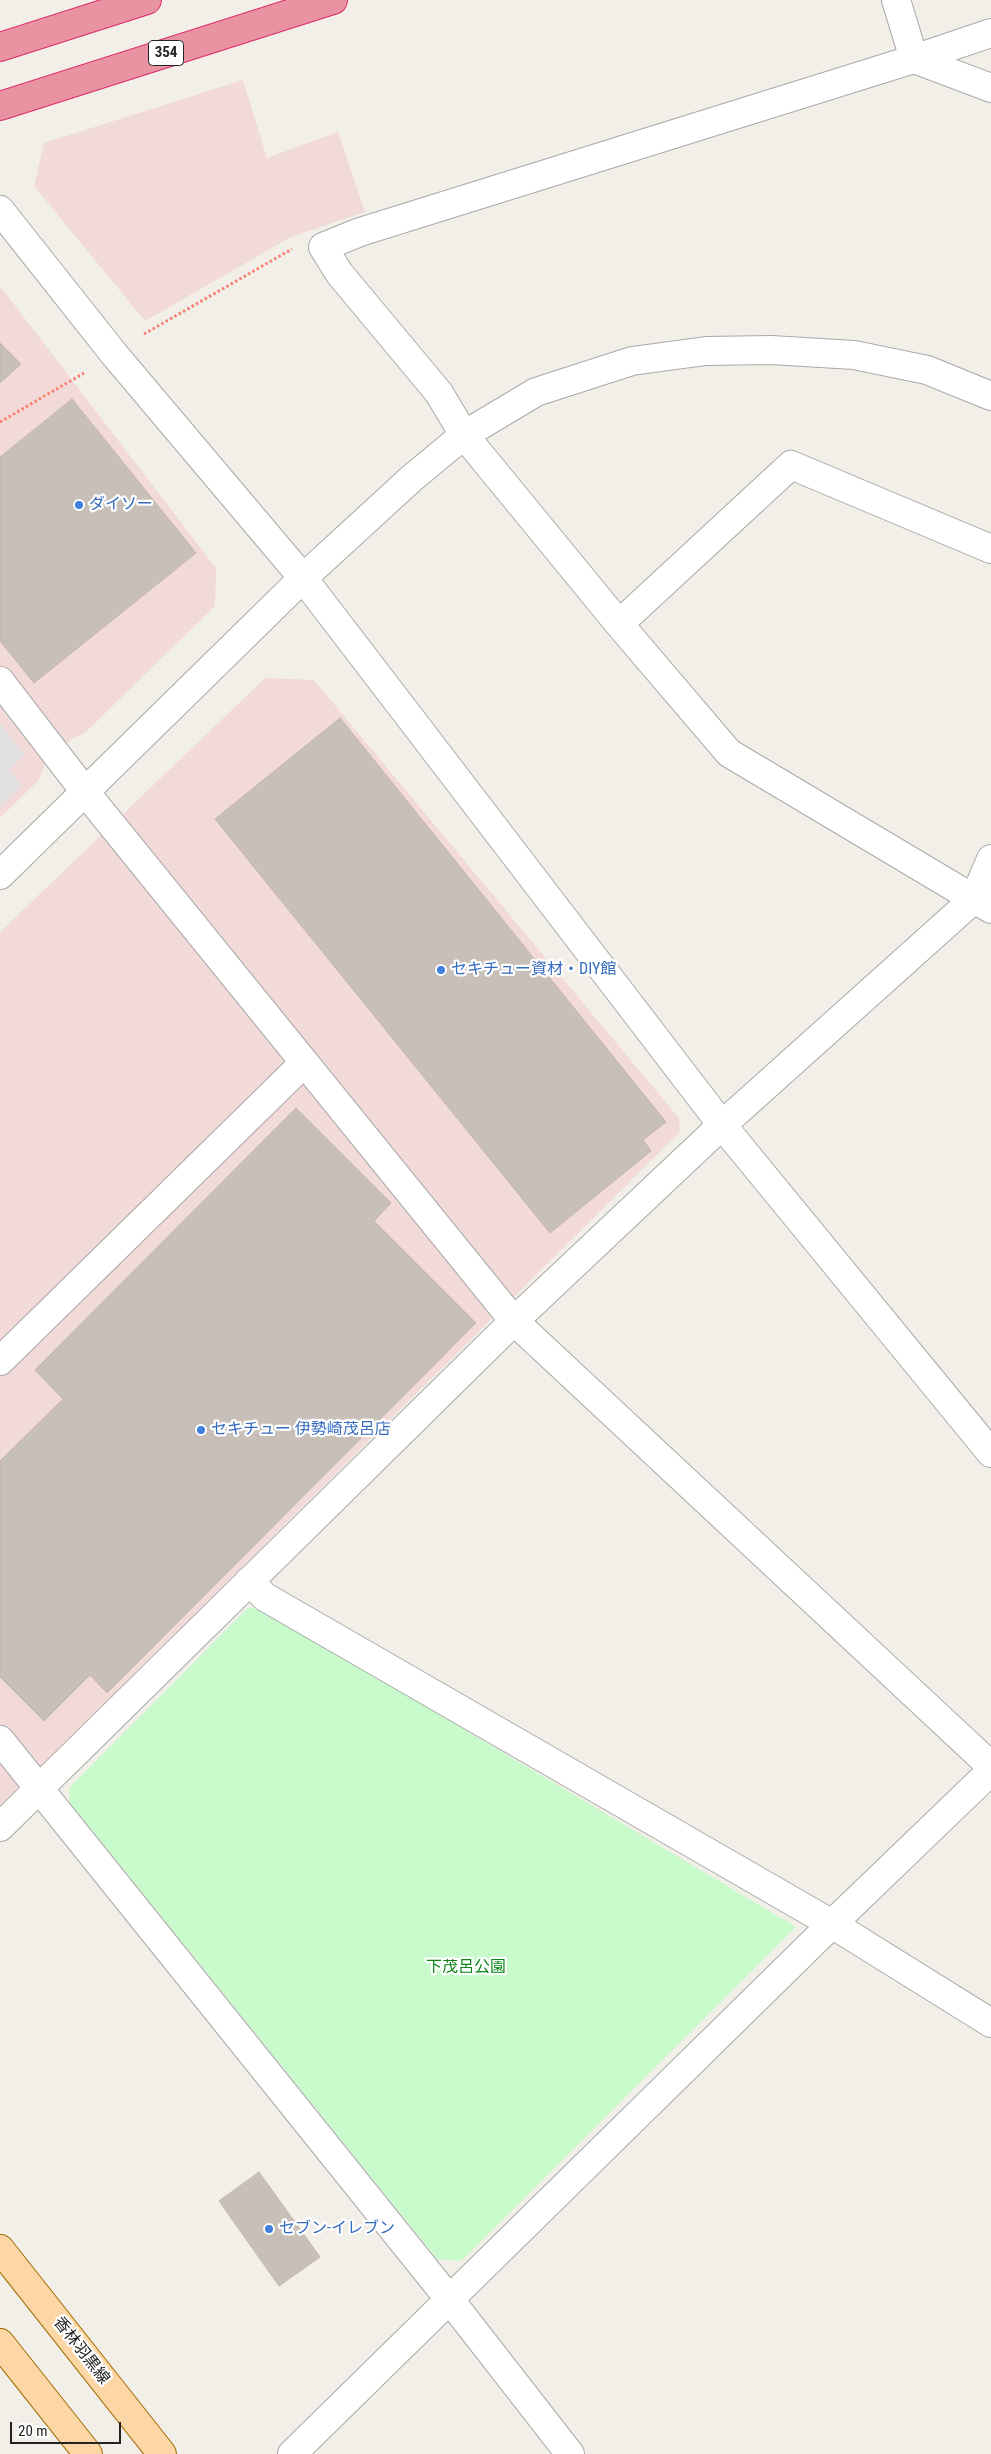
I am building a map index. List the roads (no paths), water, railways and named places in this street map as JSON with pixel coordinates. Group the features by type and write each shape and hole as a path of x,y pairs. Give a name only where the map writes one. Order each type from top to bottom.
{"highway":[{"path":"0,47 147,0"},
{"name":"354","path":"0,106 333,0"}],"main road":[{"name":"香林羽黒線","path":"0,2249 162,2454"},
{"path":"0,2343 88,2454"}],"street":[{"path":"896,0 914,59"},
{"path":"983,904 729,753 619,624 464,435 439,393 339,273 323,247 369,229 914,59 991,33"},
{"path":"914,59 991,88"},
{"path":"0,210 114,354 303,578 722,1125 991,1453"},
{"path":"0,875 86,793 303,578 412,478 464,435 544,390 632,361 706,351 770,350 854,355 927,370 991,396"},
{"path":"619,624 791,465 991,549"},
{"path":"0,681 86,793 514,1322 991,1766"},
{"path":"0,1827 514,1322 722,1125 983,904 991,859"},
{"path":"0,1361 304,1063"},
{"path":"249,1581 265,1597 832,1924 991,2023"},
{"path":"0,1740 450,2300 570,2454"},
{"path":"292,2454 832,1924 991,1772"}],"place":[{"name":"ダイソー","path":"79,505"},
{"name":"セキチュー資材・DIY館","path":"441,970"},
{"name":"セキチュー 伊勢崎茂呂店","path":"201,1430"},
{"name":"セブン-イレブン","path":"269,2229"}],"park label":[{"name":"下茂呂公園","path":"466,1968"}]}
